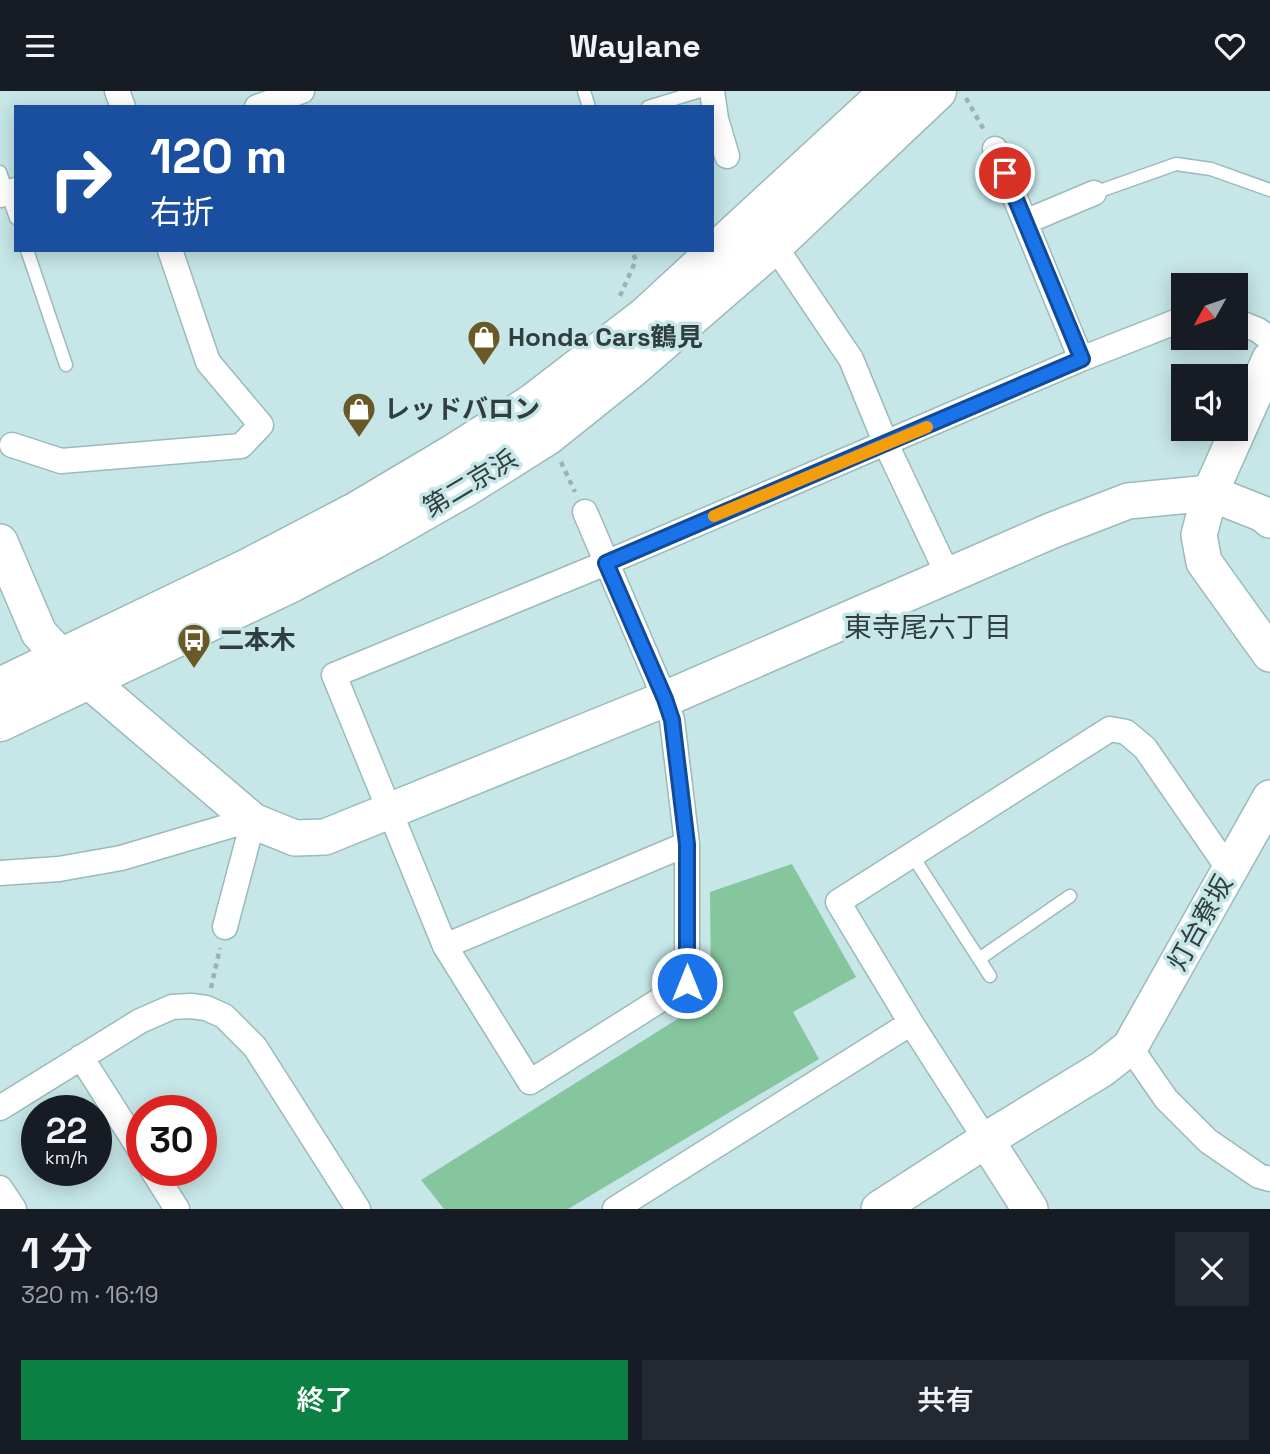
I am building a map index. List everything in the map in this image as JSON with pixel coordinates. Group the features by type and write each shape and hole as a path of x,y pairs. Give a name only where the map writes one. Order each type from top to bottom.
{"highway":[{"name":"第二京浜","path":"0,722 75,669 246,569 345,517 453,454 533,403 646,316 890,91"},
{"name":"第二京浜","path":"0,687 75,669 291,583 466,487 547,436 632,368 774,245 937,91"}],"street":[{"path":"263,105 302,91"},
{"path":"712,91 716,118 727,156"},
{"path":"995,149 1082,359"},
{"path":"1025,222 1094,193"},
{"path":"774,245 851,359 886,444 948,575"},
{"path":"12,445 61,461 241,446 261,425 208,362 171,252"},
{"path":"585,512 606,563 665,699 672,720 687,844 687,983 530,1082 445,946 334,675 606,563 1082,359 1171,324"},
{"path":"1248,326 1270,339"},
{"path":"1270,359 1210,493 1199,535 1204,562 1270,654"},
{"path":"0,542 39,633 75,669 253,821 295,838 325,837 390,811 665,699 1053,530 1128,501 1210,493 1270,520"},
{"path":"1030,1209 911,1023 838,902 1110,729 1126,732 1145,748 1230,871"},
{"name":"灯台寮坂","path":"1130,1047 1270,798"},
{"path":"0,873 59,869 121,858 253,821"},
{"path":"225,927 253,821"},
{"path":"445,946 687,844"},
{"path":"0,1108 140,1021 172,1007 206,1008 224,1016 255,1047 358,1209"},
{"path":"615,1209 911,1023"},
{"path":"879,1209 1102,1069 1130,1047 1166,1099 1208,1141 1259,1176 1270,1179"},
{"path":"81,1057 126,1128"},
{"path":"162,1186 177,1209"},
{"path":"0,1188 14,1209"}],"lane":[{"path":"654,105 700,91"},
{"path":"1094,193 1176,164 1211,169 1270,190"},
{"path":"6,188 14,212"},
{"path":"28,252 66,365"},
{"path":"912,855 990,976"},
{"path":"979,959 1070,896"}],"path":[{"path":"962,91 995,149"},
{"path":"620,296 636,260 632,252"},
{"path":"547,436 585,512"},
{"path":"206,1008 225,927"}],"green space":[{"path":"792,864 856,977 793,1012 819,1059 568,1209 444,1209 421,1180 711,998 710,892"}],"slow traffic":[{"path":"714,516 927,427"}],"place":[{"name":"Honda Cars鶴見","path":"484,367"},
{"name":"レッドバロン","path":"359,439"},
{"name":"二本木","path":"194,670"}],"district":[{"name":"東寺尾六丁目","path":"928,627"}],"route":[{"path":"687,983 687,844 672,720 606,563 1082,359 1005,173"}]}
